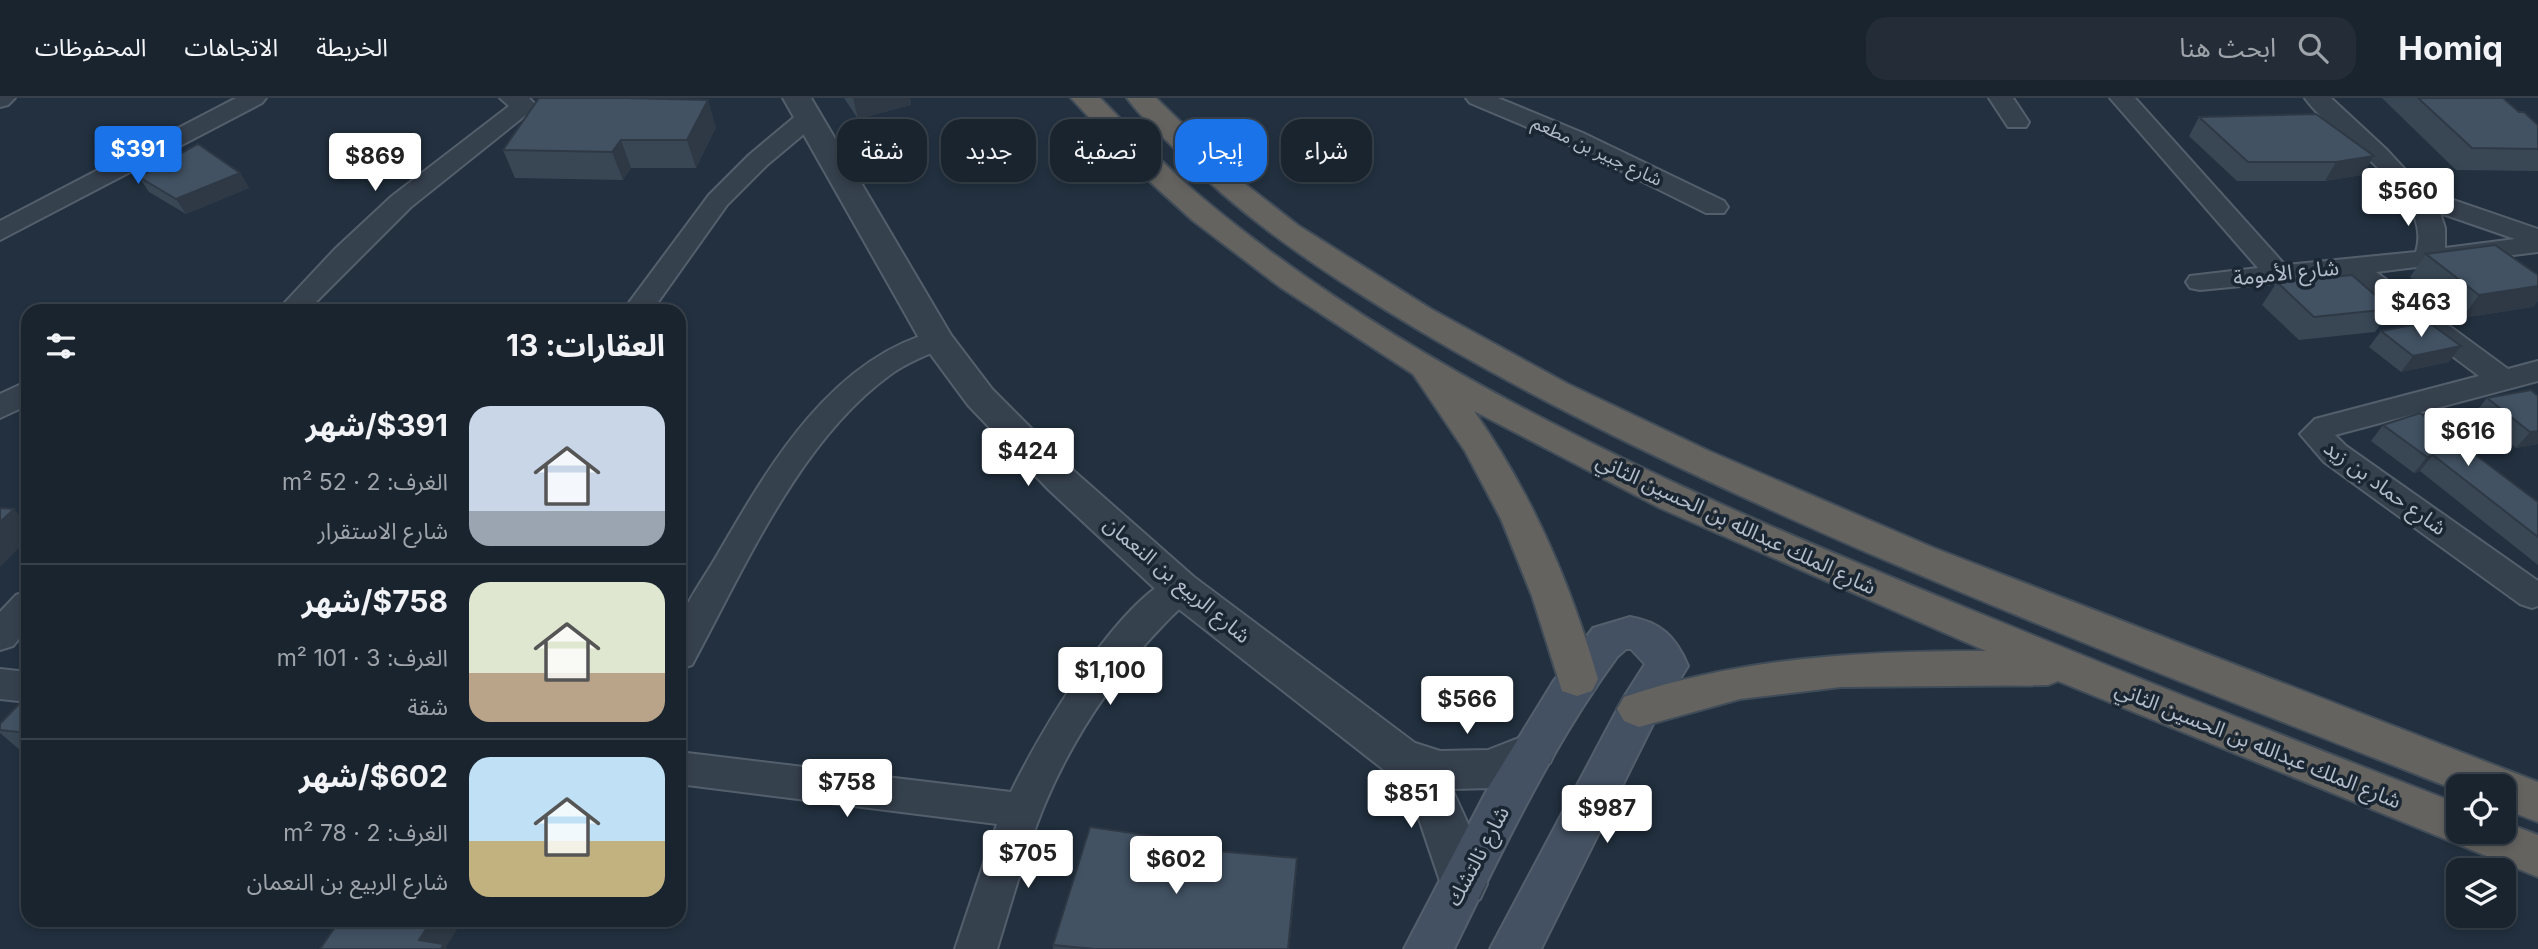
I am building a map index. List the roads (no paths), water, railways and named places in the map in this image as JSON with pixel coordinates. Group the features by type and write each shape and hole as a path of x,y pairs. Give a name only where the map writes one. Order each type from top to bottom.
{"highway":[{"name":"شارع الملك عبدالله بن الحسين الثاني","path":"1085,98 1144,162 1200,212 1284,276 1416,360 1528,425 1635,480 1815,563 2067,668 2446,820"},
{"name":"شارع الملك عبدالله بن الحسين الثاني","path":"1141,98 1230,186 1286,232 1496,360 1623,427 1886,544 2099,632 2466,774"},
{"path":"1416,360 1475,436 1524,522 1563,623 1577,679"},
{"path":"1639,709 1711,686 1761,676 1816,671 2067,668"},
{"path":"2516,794 2538,802"},
{"path":"2507,844 2538,856"}],"main road":[{"name":"شارع نالتشك","path":"1429,949 1534,750 1577,679 1610,638 1628,633 1646,636 1662,649 1667,666 1639,709 1515,949"}],"street":[{"path":"0,232 254,98"},
{"path":"298,304 389,212 483,135 525,106 512,98"},
{"name":"شارع جبير بن مطعم","path":"1478,98 1574,138 1715,206"},
{"path":"2001,98 2017,122"},
{"path":"2122,98 2278,274"},
{"path":"2318,98 2417,196 2433,229 2432,250 2427,259"},
{"path":"642,304 718,200 758,160 802,108"},
{"name":"شارع الربيع بن النعمان","path":"802,108 937,340 980,397 1062,481 1180,587 1400,757 1435,801 1451,837 1463,884"},
{"path":"2417,196 2538,241"},
{"name":"شارع الأمومة","path":"2200,282 2427,259 2538,241"},
{"path":"2351,267 2502,379"},
{"path":"686,643 760,515 800,453 834,411 877,369 937,340"},
{"name":"شارع حماد بن زيد","path":"2532,595 2317,438 2316,434 2326,426 2538,371"},
{"path":"0,408 21,395"},
{"path":"2404,407 2435,430"},
{"path":"976,949 1022,810 1088,686 1148,614 1180,587"},
{"path":"0,636 21,612"},
{"path":"0,684 21,686"},
{"name":"شارع الربيع بن النعمان","path":"1400,757 1440,770 1492,769 1534,750"},
{"path":"686,769 1022,810"}]}
